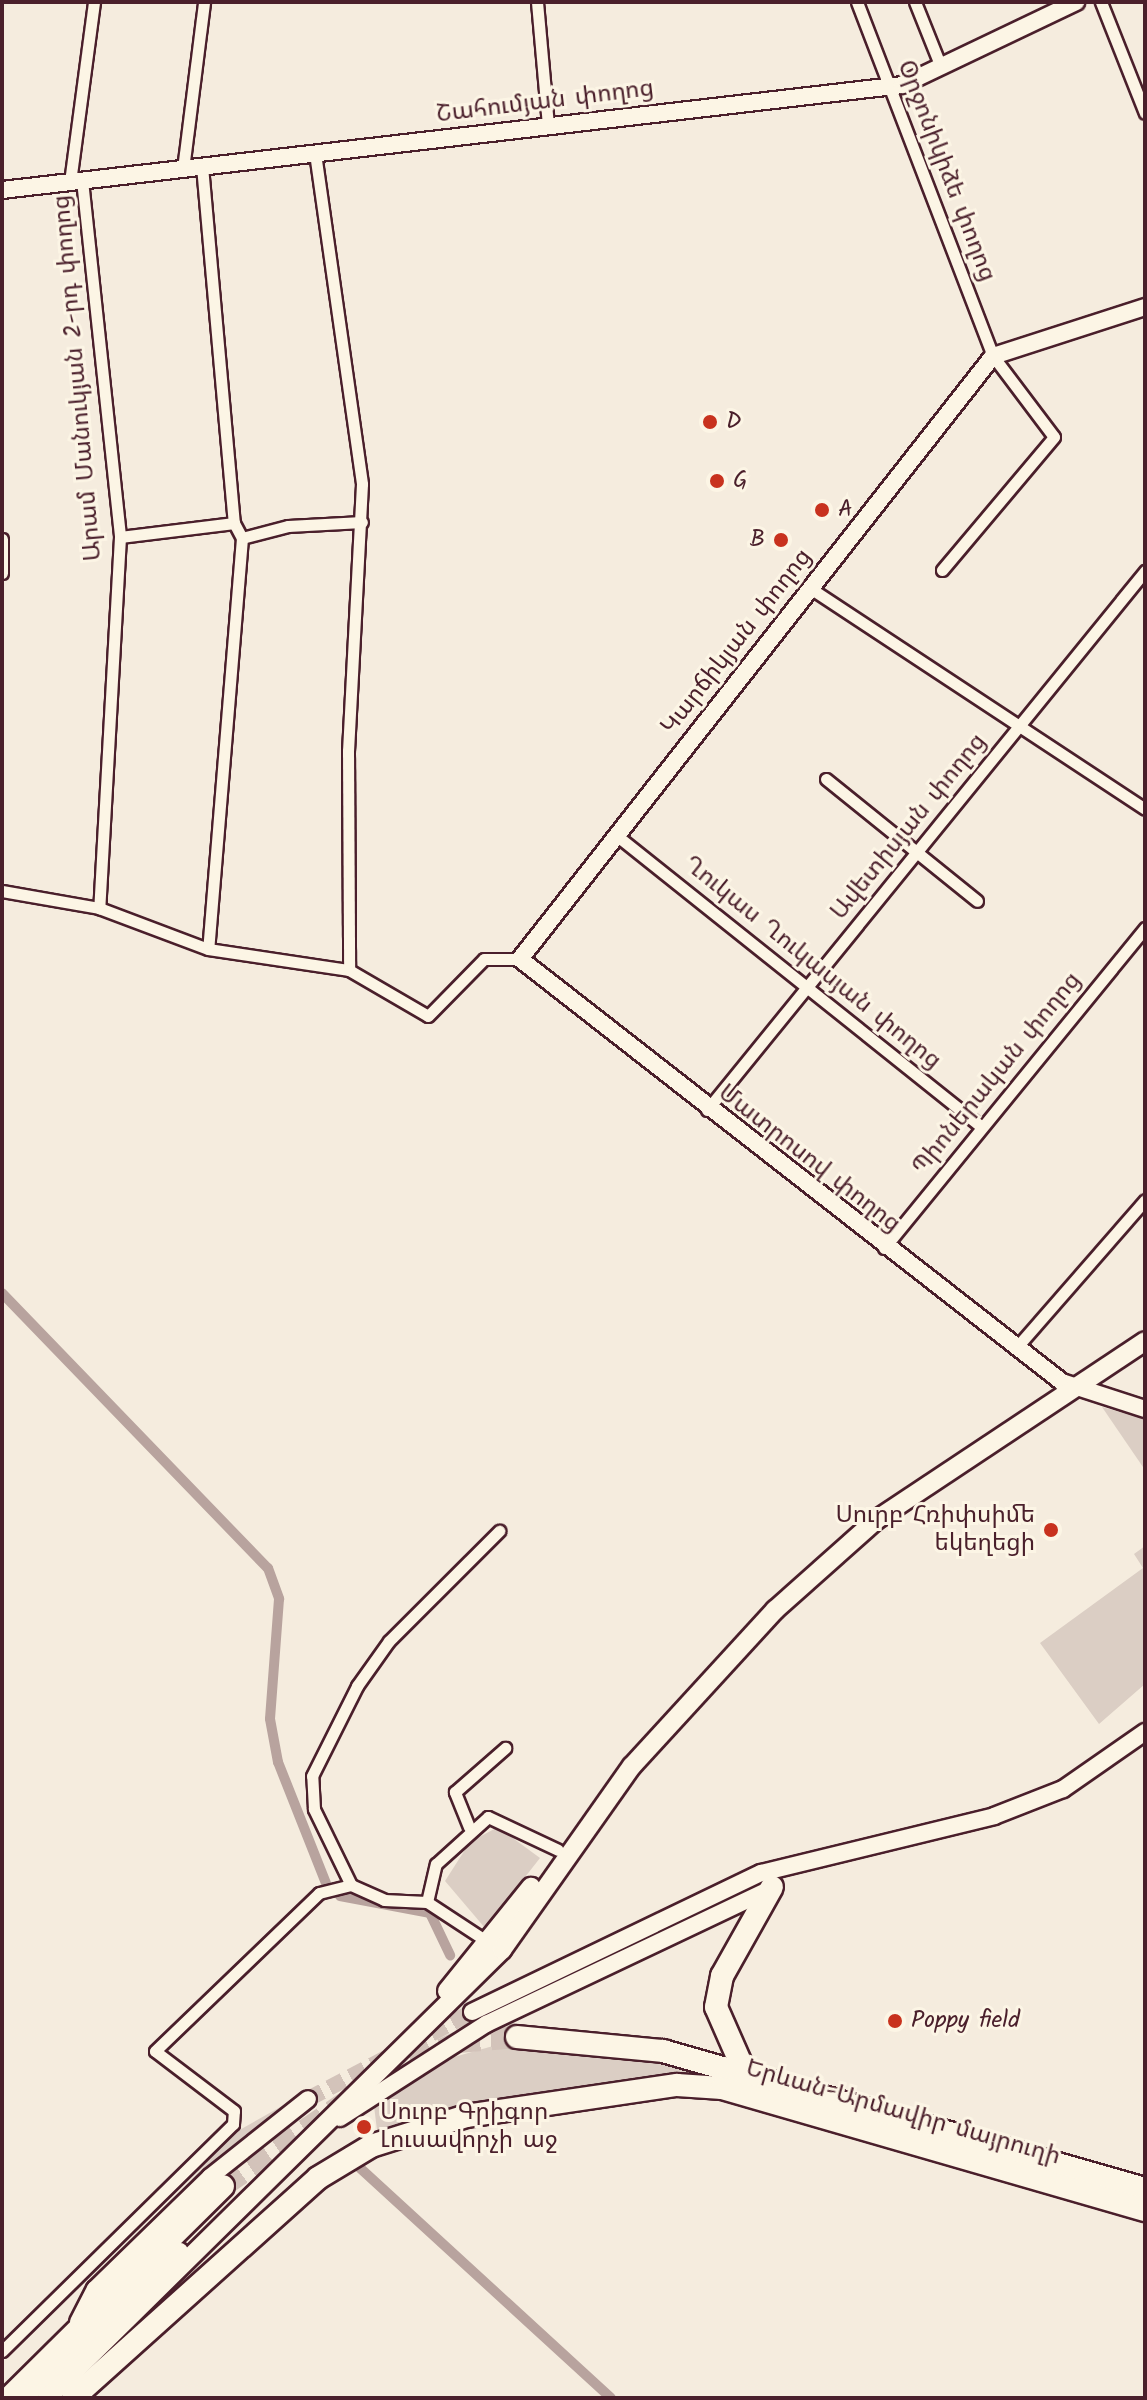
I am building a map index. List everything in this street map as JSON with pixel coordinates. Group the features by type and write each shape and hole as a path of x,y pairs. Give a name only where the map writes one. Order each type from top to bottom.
{"highway":[{"path":"745,2073 716,2007 722,1976 772,1887"},
{"name":"Երևան-Արմավիր մայրուղի","path":"517,2037 617,2041 745,2073 1145,2189"},
{"name":"Երևան-Արմավիր մայրուղի","path":"73,2398 318,2178 371,2146 466,2116 661,2087 722,2088 1145,2210"},
{"path":"9,2398 78,2322 223,2186"}],"main road":[{"path":"24,2398 495,1946 558,1850 664,1716 876,1520 1145,1341"},
{"path":"47,2398 325,2129 495,1946 632,1766 756,1630"}],"street":[{"name":"Արամ Մանուկյան 2-րդ փողոց","path":"94,2 76,181 120,537 99,908"},
{"path":"183,169 204,2"},
{"path":"537,2 548,126"},
{"name":"Օրջոնիկիձե փողոց","path":"857,2 993,356 1054,437 942,570"},
{"path":"915,2 941,67"},
{"name":"Շահումյան փողոց","path":"2,190 891,86 941,67 1076,2"},
{"path":"1101,2 1145,113"},
{"path":"315,153 362,522 348,751 349,970"},
{"path":"202,166 234,523 242,538 208,949"},
{"path":"993,356 1145,307"},
{"name":"Կարճիկյան փողոց","path":"520,959 993,356"},
{"path":"242,538 288,526 362,522"},
{"path":"120,537 234,523"},
{"path":"2,539 2,573"},
{"name":"Ավետիսյան փողոց","path":"706,1111 1145,571"},
{"path":"810,588 1145,809"},
{"path":"826,779 915,854 977,901"},
{"name":"Ղուկաս Ղուկասյան փողոց","path":"616,835 981,1126"},
{"path":"2,891 99,908 208,949 349,970 428,1016 484,959 520,959"},
{"name":"Պիոներական փողոց","path":"884,1248 1145,928"},
{"name":"Մատրոսով փողոց","path":"520,959 706,1111 1016,1348 1075,1388 1145,1409"},
{"path":"1016,1348 1145,1200"},
{"path":"351,1885 314,1809 312,1776 389,1641 499,1531"},
{"path":"472,2012 761,1873 801,1868 1049,1795 1145,1732"},
{"path":"469,1827 455,1792 505,1748"},
{"path":"427,1902 436,1864 469,1827 488,1817 558,1850"},
{"path":"325,2129 486,2024 772,1887 801,1868"},
{"path":"78,2322 89,2284 236,2119 155,2051 319,1893 351,1885 384,1900 427,1902 495,1946"},
{"path":"2,2351 89,2284 210,2177 308,2099"}],"shaded area":[{"path":"1102,1407 1145,1419 1145,1470"},
{"path":"1145,1546 1145,1684 1099,1724 1040,1643 1143,1568 1134,1554"},
{"path":"498,1827 540,1858 485,1928 445,1881 470,1842"},
{"path":"511,2041 631,2052 755,2089 629,2082 429,2113 377,2130 373,2098 422,2066"},
{"path":"298,2097 200,2175 116,2259 236,2132"}],"waterway":[{"path":"2,1293 268,1568 279,1599 270,1719 278,1762 326,1883"},
{"path":"340,1896 430,1913 450,1955"},
{"path":"360,2168 611,2398"}],"tunnel":[{"path":"410,2045 472,2012"},
{"path":"223,2186 382,2077 458,2042 517,2037"},
{"path":"308,2099 390,2056"}],"place":[{"name":"D","path":"710,422"},
{"name":"G","path":"717,481"},
{"name":"A","path":"822,510"},
{"name":"B","path":"781,540"},
{"name":"Սուրբ Հռիփսիմե եկեղեցի","path":"1051,1530"},
{"name":"Poppy field","path":"895,2021"},
{"name":"Սուրբ Գրիգոր Լուսավորչի աջ","path":"364,2127"}]}
